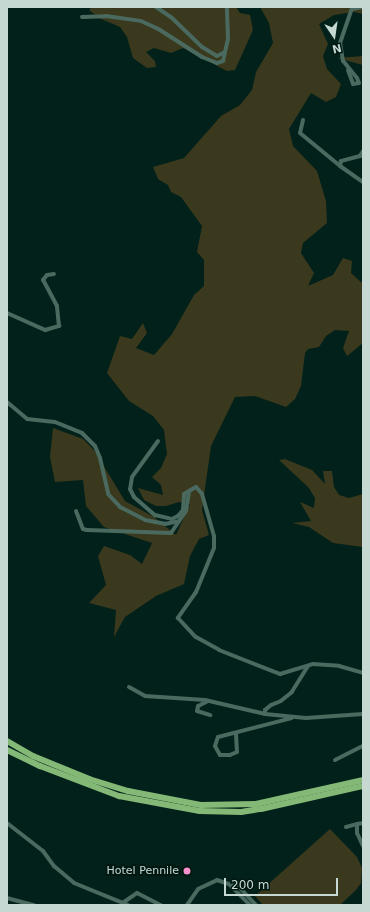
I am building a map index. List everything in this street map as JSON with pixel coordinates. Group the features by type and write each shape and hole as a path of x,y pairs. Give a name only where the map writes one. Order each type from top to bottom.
{"highway":[{"path":"7,741 33,756 89,779 134,793 201,805 256,804 363,780"},
{"path":"7,750 77,781 119,796 158,805 220,812 241,812 287,804 363,786"}],"street":[{"path":"156,7 209,53 217,56 225,52"},
{"path":"82,17 106,16 141,21 160,30 202,57 217,64 223,61 228,39 227,7"},
{"path":"348,70 340,52 341,33 352,10 363,7"},
{"path":"303,120 300,133 340,166 363,182"},
{"path":"340,166 342,161 362,153"},
{"path":"7,313 45,330 60,326 57,306 43,280 47,275 54,274"},
{"path":"7,402 27,419 55,422 82,433 95,446 108,494 120,507 145,520 165,524 179,521"},
{"path":"158,441 132,477 130,489 134,497 155,515 172,519 178,516 182,510 184,494 196,487 207,505 214,536 214,548 196,592 180,613 178,618 181,624 207,644 254,666 280,674 308,665 339,666 363,672"},
{"path":"76,511 83,529 87,530 171,533 186,511 189,491"},
{"path":"265,714 265,710 271,705 282,702 292,692 308,665"},
{"path":"129,687 145,696 208,701 265,714 294,717 363,714"},
{"path":"208,701 198,706 196,711 210,714"},
{"path":"236,734 237,752 230,756 220,755 215,746 218,737 236,734 294,717"},
{"path":"335,760 363,746"},
{"path":"7,823 43,851 54,866 74,883 126,904 137,893 161,905"},
{"path":"346,827 363,823"},
{"path":"357,824 359,842 363,846"},
{"path":"187,905 196,893 217,880 227,881 240,888 256,905"},
{"path":"227,881 250,905"},
{"path":"7,898 34,905"}],"shaded area":[{"path":"92,7 236,7 240,13 250,15 253,30 235,70 227,71 183,48 171,53 154,48 146,52 155,61 156,67 147,68 133,58 127,37 120,27 99,18 89,10"},
{"path":"260,7 363,7 363,14 354,12 334,15 319,24 328,44 323,56 327,69 341,84 336,97 326,102 311,93 289,129 293,146 317,171 326,201 327,223 303,243 301,253 314,273 308,286 333,275 343,258 352,261 351,273 363,284 363,343 347,356 343,348 349,331 335,330 326,336 319,347 308,349 305,353 301,386 295,399 286,407 255,396 235,397 211,446 202,510 209,535 199,539 190,556 184,584 156,596 125,617 114,637 116,610 89,603 106,585 98,556 104,546 130,555 142,564 152,543 104,527 86,506 83,480 55,482 50,457 53,428 83,439 94,450 125,501 154,517 176,535 190,504 179,502 166,506 156,506 144,500 138,488 163,495 161,485 152,477 161,468 167,454 164,430 153,416 129,401 107,373 120,336 132,339 143,323 147,333 136,348 154,355 172,334 194,295 204,286 204,260 197,252 202,226 181,197 171,192 168,185 158,179 153,167 184,158 221,116 240,105 252,90 256,72 273,43 269,23"},
{"path":"363,56 363,65 337,58"},
{"path":"285,459 312,470 325,484 323,471 332,471 334,487 339,495 349,498 363,494 363,547 333,543 309,527 292,523 311,521 300,502 314,508 315,498 309,488 279,460"},
{"path":"330,829 357,857 362,868 361,883 356,890 340,905 263,905 255,896"}],"place":[{"name":"Hotel Pennile","path":"187,871"}]}
